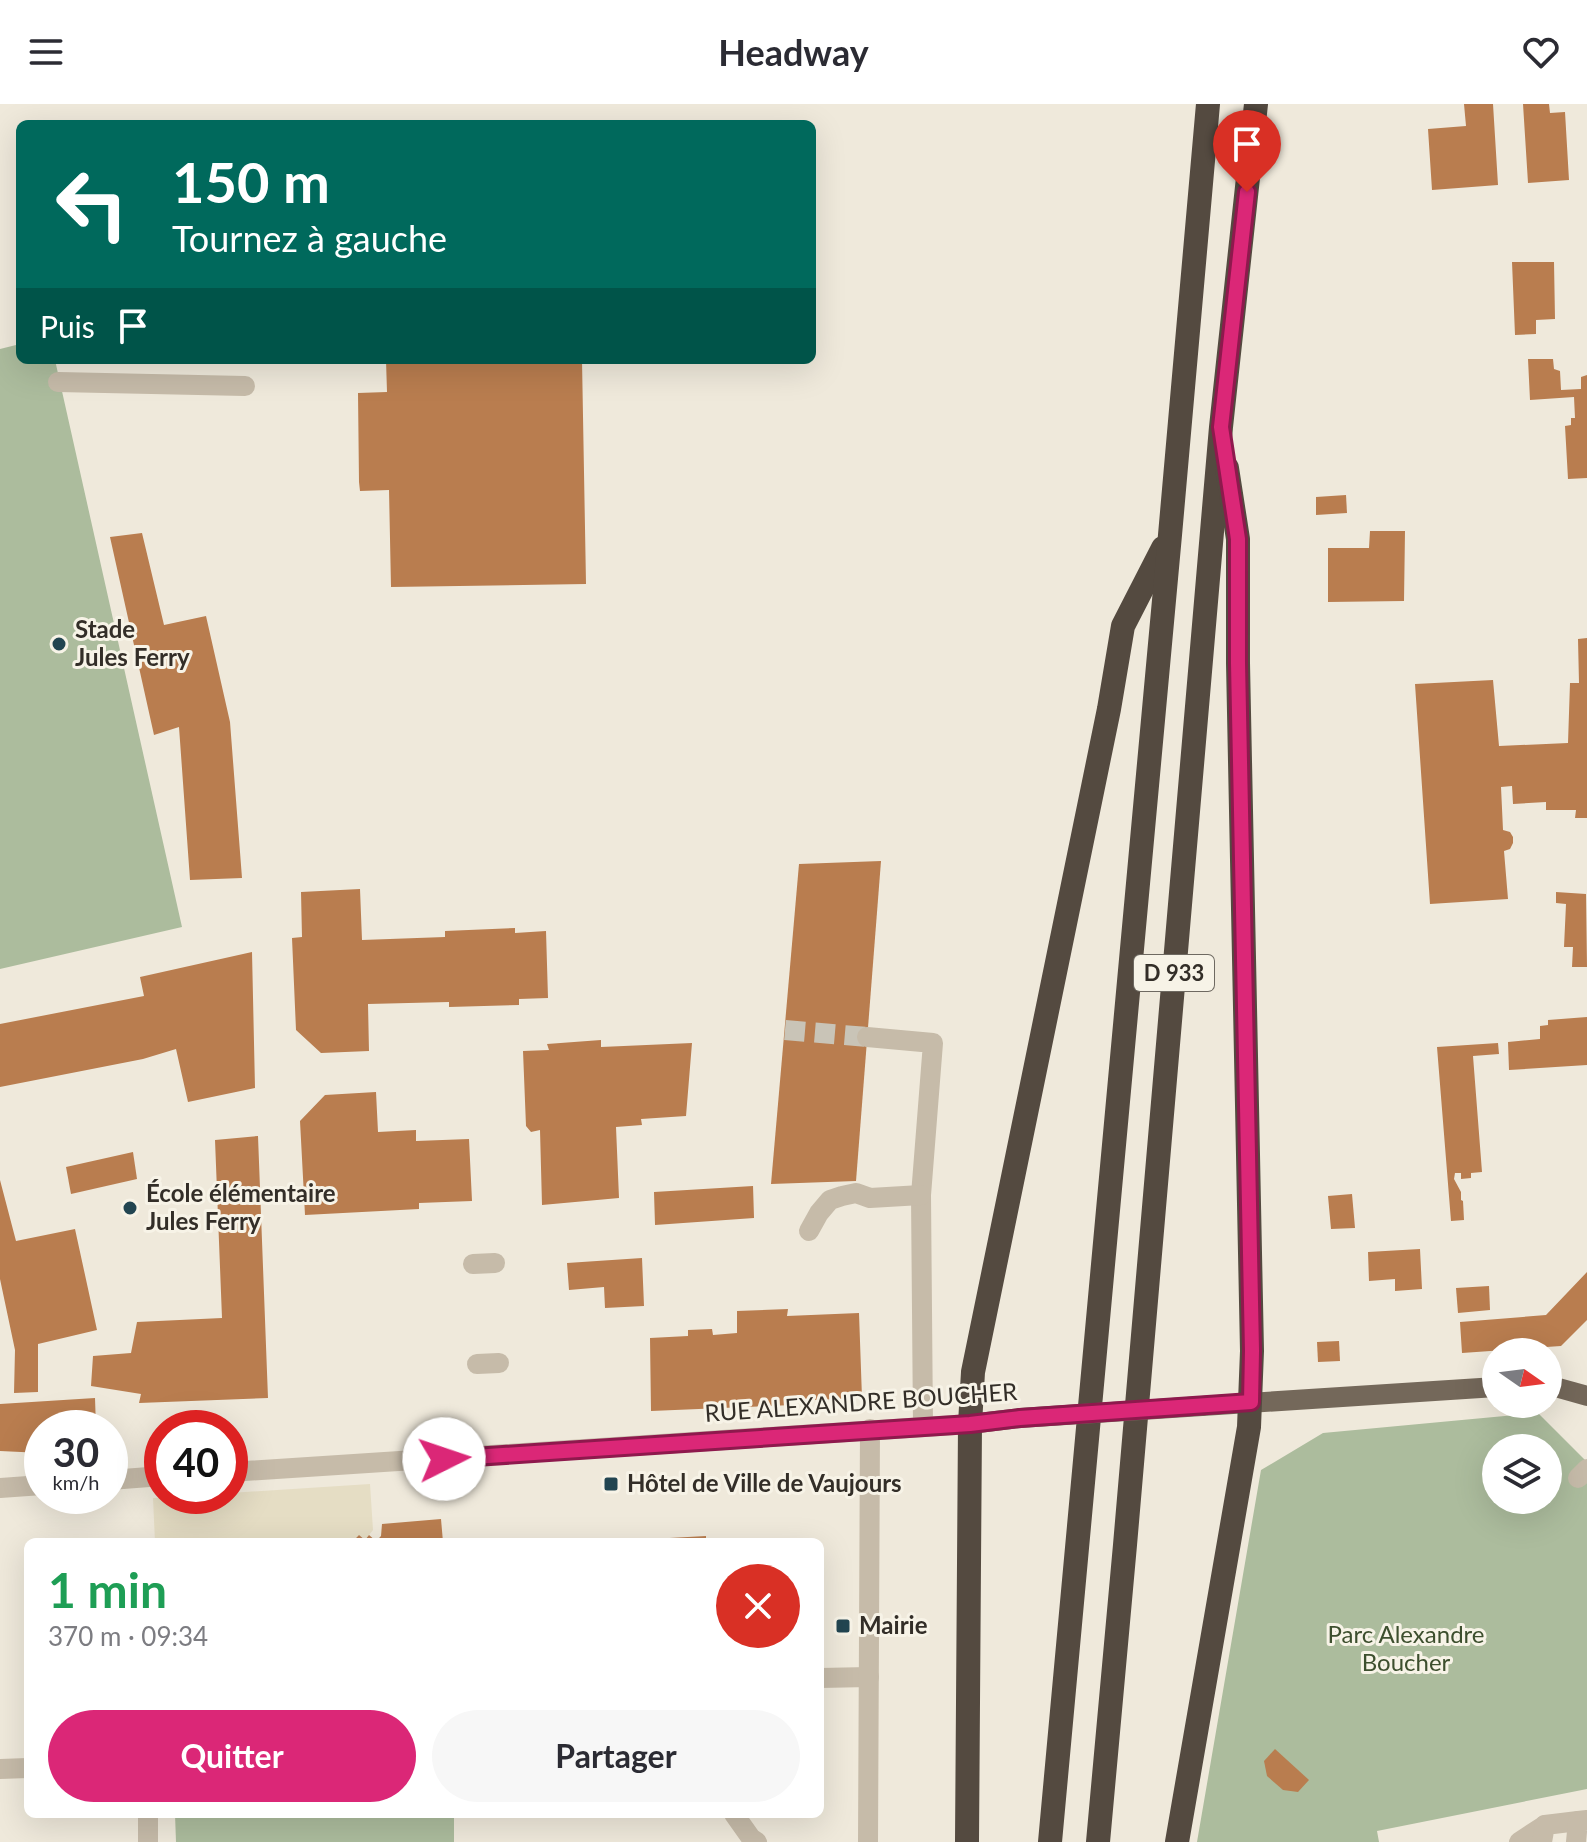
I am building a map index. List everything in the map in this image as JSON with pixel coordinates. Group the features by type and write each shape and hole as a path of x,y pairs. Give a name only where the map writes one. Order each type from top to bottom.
{"highway":[{"name":"D 933","path":"1050,1842 1208,104"},
{"name":"D 933","path":"1098,1842 1221,427 1256,104"},
{"path":"1177,1842 1251,1402 1238,539 1221,427"},
{"path":"967,1842 973,1372 1109,709 1123,626 1170,535"}],"main road":[{"path":"1562,1384 1587,1382"},
{"name":"RUE ALEXANDRE BOUCHER","path":"970,1424 1020,1418 1482,1388"},
{"path":"1562,1389 1587,1396"}],"street":[{"path":"58,382 245,386"},
{"path":"867,1037 933,1043 921,1195 923,1426"},
{"path":"809,1231 830,1200 842,1196 856,1193 870,1198 921,1195"},
{"path":"473,1264 495,1263"},
{"path":"477,1364 499,1363"},
{"name":"RUE ALEXANDRE BOUCHER","path":"248,1471 970,1424"},
{"path":"868,1842 870,1429"},
{"path":"0,1488 24,1486"},
{"path":"824,1678 869,1677"},
{"path":"0,1769 24,1768"},
{"path":"148,1818 148,1842"},
{"path":"737,1818 757,1842"},
{"path":"1519,1842 1543,1834 1580,1828"}],"green space":[{"name":"Stade Jules Ferry","path":"16,345 16,364 56,364 182,927 0,969 0,349"},
{"name":"Parc Alexandre Boucher","path":"1484,1418 1543,1418 1559,1434 1482,1434 1482,1514 1562,1514 1562,1437 1587,1462 1587,1789 1377,1831 1379,1842 1197,1842 1261,1470 1323,1433"},
{"path":"175,1818 454,1818 454,1842 176,1842"}],"shaded area":[{"path":"370,1484 373,1530 367,1538 359,1535 356,1538 155,1538 154,1514 248,1514 248,1492"}],"building":[{"path":"1464,104 1493,104 1498,185 1432,190 1428,129 1466,126"},
{"path":"1523,104 1549,104 1550,113 1565,112 1569,180 1528,183"},
{"path":"1512,262 1554,262 1555,319 1536,320 1536,334 1515,335"},
{"path":"1528,359 1553,359 1554,369 1560,371 1561,390 1581,389 1581,377 1587,375 1587,478 1568,479 1565,426 1571,425 1571,418 1575,418 1574,397 1530,400"},
{"path":"386,364 582,364 586,584 391,587 389,490 360,491 359,482 358,393 387,392"},
{"path":"1346,495 1347,513 1316,515 1316,497"},
{"path":"1370,531 1405,531 1404,601 1328,602 1328,548 1369,548"},
{"path":"142,533 164,625 206,616 230,722 242,878 190,880 179,727 154,735 110,537"},
{"path":"1587,638 1587,818 1575,818 1576,810 1546,810 1546,802 1513,804 1512,786 1501,787 1503,830 1513,837 1510,849 1504,851 1508,899 1430,904 1415,684 1493,680 1499,746 1568,743 1570,683 1579,683 1578,639"},
{"path":"881,861 856,1181 771,1184 799,864"},
{"path":"360,889 362,940 445,937 445,931 515,928 515,933 546,931 548,998 519,999 519,1005 449,1007 449,1002 368,1004 369,1051 321,1053 296,1030 292,938 302,937 301,892"},
{"path":"1556,892 1586,894 1587,967 1572,967 1573,947 1564,947 1566,904 1556,903"},
{"path":"252,952 255,1088 188,1102 176,1049 143,1059 0,1087 0,1024 144,996 140,977"},
{"path":"1587,1017 1587,1065 1509,1070 1508,1042 1540,1039 1540,1026 1548,1025 1548,1020"},
{"path":"601,1040 601,1047 692,1043 686,1116 641,1119 642,1125 616,1127 619,1198 542,1205 540,1130 531,1132 526,1126 523,1051 549,1050 547,1044"},
{"path":"1498,1043 1499,1054 1473,1056 1482,1172 1471,1173 1471,1178 1461,1179 1461,1173 1455,1173 1454,1179 1463,1201 1464,1220 1451,1221 1437,1047"},
{"path":"376,1092 378,1132 416,1130 416,1141 469,1139 472,1201 419,1203 419,1209 305,1215 300,1121 325,1095"},
{"path":"258,1136 268,1398 139,1403 141,1394 91,1386 93,1356 131,1353 137,1322 222,1318 215,1140"},
{"path":"133,1152 137,1179 71,1194 66,1167"},
{"path":"0,1180 16,1241 75,1229 97,1330 38,1344 38,1392 14,1393 15,1350 0,1279"},
{"path":"753,1186 754,1218 655,1225 654,1192"},
{"path":"1352,1194 1355,1228 1331,1229 1328,1196"},
{"path":"1420,1249 1422,1289 1395,1291 1395,1279 1369,1281 1368,1252"},
{"path":"642,1258 644,1306 605,1308 604,1287 569,1290 567,1263"},
{"path":"1587,1272 1587,1320 1562,1345 1562,1338 1482,1338 1482,1352 1462,1353 1460,1322 1546,1315"},
{"path":"1489,1286 1490,1310 1458,1313 1456,1288"},
{"path":"788,1309 787,1316 859,1313 862,1398 792,1401 793,1405 651,1411 650,1338 688,1336 688,1330 712,1329 713,1335 737,1333 737,1311"},
{"path":"1339,1341 1340,1361 1318,1362 1317,1342"},
{"path":"95,1398 95,1410 24,1410 24,1452 0,1451 0,1404"},
{"path":"441,1519 443,1538 379,1538 382,1524"},
{"path":"1275,1749 1309,1780 1298,1792 1283,1790 1267,1776 1264,1761"}],"tunnel":[{"path":"785,1030 867,1037"}],"place":[{"name":"Stade Jules Ferry","path":"59,644"},
{"name":"École élémentaire Jules Ferry","path":"130,1208"},
{"name":"Hôtel de Ville de Vaujours","path":"611,1484"},
{"name":"Mairie","path":"843,1626"}],"route":[{"path":"444,1459 1251,1402 1238,539 1221,427 1247,192"}]}
